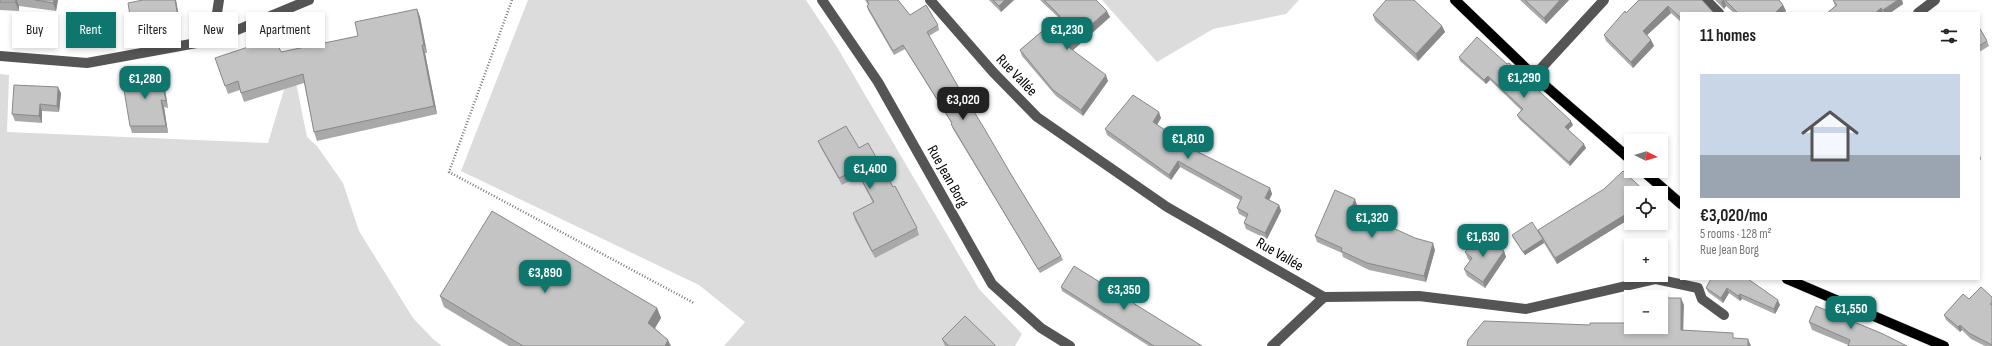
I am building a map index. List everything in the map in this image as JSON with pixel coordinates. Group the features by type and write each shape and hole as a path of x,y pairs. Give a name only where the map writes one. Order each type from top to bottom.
{"main road":[{"path":"1455,0 1534,76 1624,154"},
{"path":"1651,178 1680,203"},
{"path":"1789,280 1944,346"}],"street":[{"path":"217,12 219,0"},
{"path":"238,30 309,0"},
{"name":"Rue Jean Borg","path":"824,0 878,82 992,284 1041,328 1070,346"},
{"name":"Rue Vallée","path":"930,0 994,72 1037,117 1167,207 1324,296 1418,296 1526,309 1656,279 1698,288 1702,299 1724,314"},
{"path":"1534,76 1604,0"},
{"path":"1706,0 1718,12"},
{"path":"1919,12 1935,0"},
{"path":"0,56 87,63 189,44"},
{"path":"1272,346 1324,296"}],"path":[{"path":"512,0 449,172 694,303"}],"shaded area":[{"path":"528,0 806,0 837,47 979,289 1022,334 1015,346 724,346 745,322 699,285 461,171"},
{"path":"1102,0 1299,0 1286,14 1213,29 1157,62"},
{"path":"292,63 307,137 317,146 343,183 359,231 413,318 433,339 442,346 0,346 0,74 9,75 7,132 268,143"}],"building":[{"path":"0,0 16,0 15,2 0,2"},
{"path":"35,0 54,0 53,3"},
{"path":"143,0 175,0 177,12 129,12 128,3"},
{"path":"867,0 898,0 910,15 926,5 938,25 927,32 972,111 973,110 1061,256 1038,269 951,124 952,123 903,45 893,51 867,6 869,4"},
{"path":"993,0 1005,0 999,6"},
{"path":"1044,0 1096,0 1107,11 1067,46 1106,75 1081,110 1053,90 1020,50 1060,16"},
{"path":"1386,0 1414,0 1442,26 1416,54 1373,15"},
{"path":"1525,0 1560,0 1544,18"},
{"path":"1639,0 1702,0 1713,12 1680,12 1680,17 1668,6 1643,31 1651,40 1631,62 1604,35 1625,11 1626,13"},
{"path":"1725,0 1779,0 1783,5 1776,12 1737,12"},
{"path":"1833,0 1898,0 1883,10 1881,8 1876,12 1828,12 1837,5"},
{"path":"417,9 424,45 422,45 434,106 314,132 303,74 241,93 238,81 225,86 215,58 246,48 279,48 281,52 300,48 325,48 325,43 358,36 355,22"},
{"path":"1980,29 1987,41 1980,45"},
{"path":"1477,37 1507,64 1509,63 1571,121 1565,127 1584,144 1569,162 1517,115 1523,109 1488,76 1484,80 1459,57"},
{"path":"160,71 166,101 161,100 166,126 130,126 122,78"},
{"path":"14,85 58,87 57,106 40,104 39,116 12,114"},
{"path":"1133,95 1159,112 1153,122 1198,152 1270,188 1265,198 1279,205 1265,233 1244,223 1248,214 1237,208 1242,197 1178,161 1169,175 1105,129"},
{"path":"846,126 859,148 868,143 893,187 895,186 917,228 872,251 853,213 874,202 856,170 839,178 818,141"},
{"path":"1623,171 1624,178 1631,178 1639,186 1624,186 1624,215 1555,258 1538,230 1604,189"},
{"path":"1335,190 1355,199 1351,209 1415,238 1433,243 1424,276 1367,263 1341,251 1342,248 1315,236"},
{"path":"492,211 657,308 648,323 668,340 665,346 523,346 440,296"},
{"path":"1532,222 1543,239 1523,252 1512,235"},
{"path":"1479,236 1484,240 1486,238 1504,251 1483,282 1464,269 1472,258 1465,252"},
{"path":"1074,266 1202,346 1154,346 1061,287"},
{"path":"1710,280 1749,280 1778,300 1774,309 1740,294 1738,296 1727,288 1721,298 1706,288"},
{"path":"1981,287 1992,297 1992,302 1990,304 1992,305 1992,345 1969,333 1960,325 1958,327 1944,315 1963,294 1969,299"},
{"path":"1668,298 1681,298 1681,330 1733,333 1733,338 1748,339 1748,346 1467,346 1468,340 1484,321 1590,325 1590,323 1624,323 1624,334 1668,334"},
{"path":"1816,306 1883,334 1907,346 1848,346 1850,340 1809,322"},
{"path":"965,316 995,346 949,346 942,339"}]}
